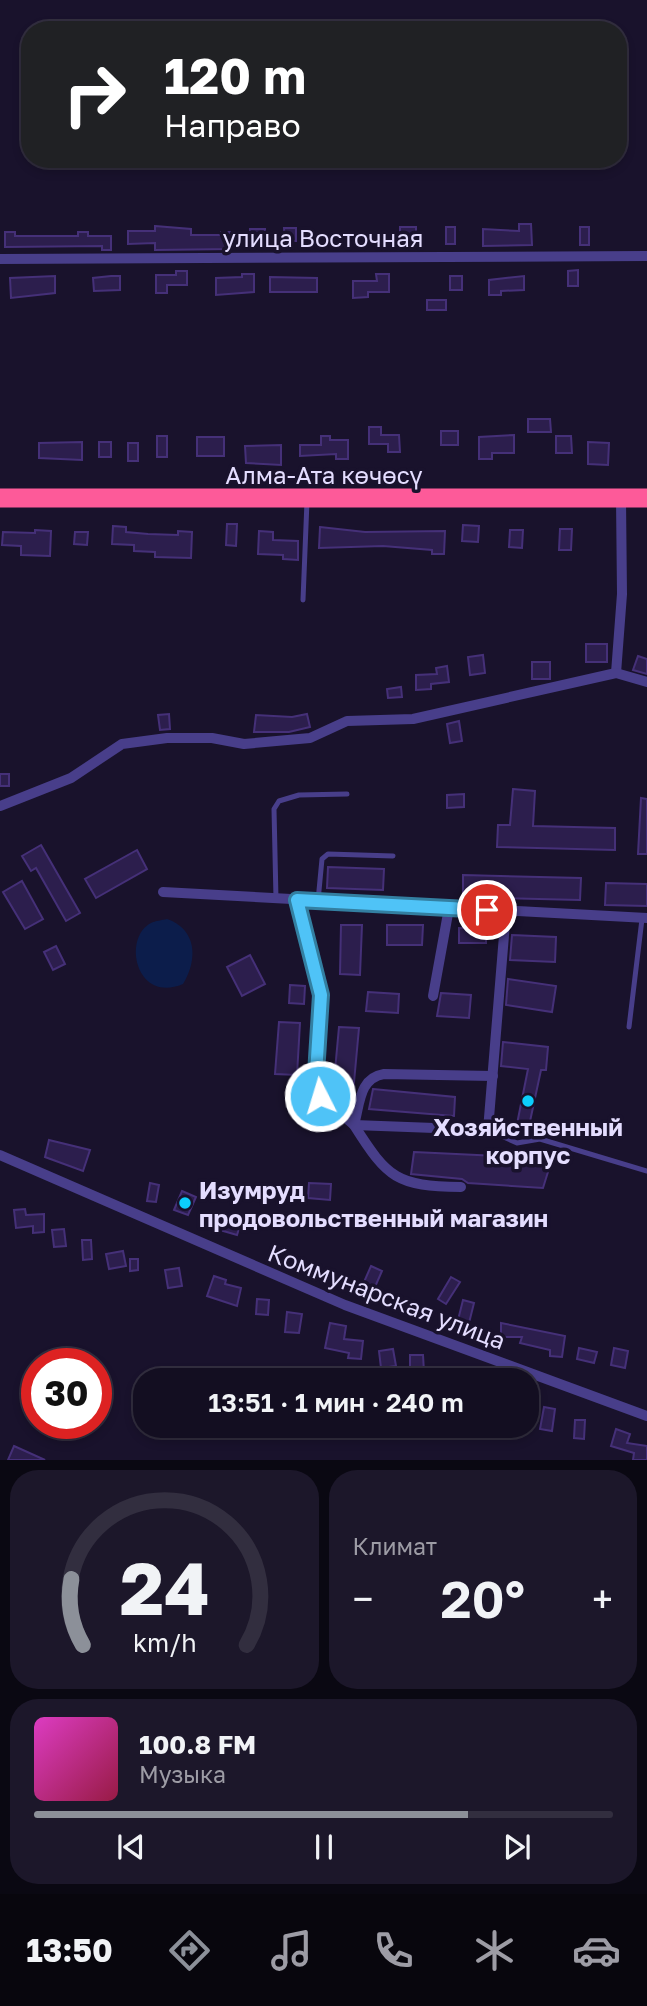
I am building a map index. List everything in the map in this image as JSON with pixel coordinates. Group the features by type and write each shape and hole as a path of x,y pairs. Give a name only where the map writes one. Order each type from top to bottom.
{"highway":[{"name":"Алма-Ата көчөсү","path":"0,498 647,498"}],"street":[{"name":"улица Восточная","path":"0,259 647,256"},
{"path":"616,673 622,594 621,499"},
{"path":"0,806 71,778 122,744 167,738 212,738 244,744 310,738 346,721 413,719 616,673 647,682"},
{"path":"163,892 644,918"},
{"path":"297,900 321,995 316,1074 320,1096 354,1125 392,1177 424,1187 461,1187"},
{"path":"433,996 449,908"},
{"path":"354,1125 488,1130 506,911"},
{"path":"354,1125 365,1082 374,1076 493,1076"},
{"name":"Коммунарская улица","path":"0,1155 345,1305 647,1416"}],"lane":[{"path":"303,600 307,498"},
{"path":"276,898 274,809 279,800 299,795 347,794"},
{"path":"318,901 322,859 328,854 393,856"},
{"path":"629,1027 644,918"},
{"path":"488,1130 517,1143 540,1139 647,1171"}],"water":[{"path":"167,919 184,930 192,946 192,956 183,984 167,988 154,985 145,977 138,967 136,954 142,931 151,923"}],"building":[{"path":"519,224 531,224 532,245 483,246 483,229 519,231"},
{"path":"155,226 191,229 191,235 221,235 221,232 230,232 231,249 155,250 155,243 128,244 128,231 155,231"},
{"path":"400,227 416,227 416,243 400,243"},
{"path":"446,227 455,227 455,244 446,244"},
{"path":"580,227 589,227 589,245 580,245"},
{"path":"284,228 296,228 296,241 285,241"},
{"path":"250,229 265,229 265,243 250,243"},
{"path":"5,232 15,232 15,236 78,236 78,232 88,232 88,236 111,236 111,250 102,250 102,246 5,247"},
{"path":"578,270 578,286 568,286 568,271"},
{"path":"176,271 187,271 187,285 167,285 167,293 156,293 156,275 176,275"},
{"path":"242,274 254,274 254,292 216,295 216,278 242,277"},
{"path":"376,274 389,274 389,292 368,292 368,297 353,298 353,281 377,281"},
{"path":"55,276 55,293 11,298 10,278"},
{"path":"120,276 120,290 94,291 93,278"},
{"path":"450,276 462,276 462,290 450,290"},
{"path":"524,276 524,290 501,291 501,295 489,295 489,280"},
{"path":"270,277 317,278 317,292 270,292"},
{"path":"427,300 446,300 446,310 427,310"},
{"path":"528,419 550,419 551,432 528,432"},
{"path":"369,427 381,427 381,435 399,435 400,452 388,452 388,444 369,444"},
{"path":"441,431 458,431 458,445 441,445"},
{"path":"514,435 514,453 492,453 492,459 479,459 479,437"},
{"path":"157,436 167,436 167,457 157,457"},
{"path":"321,436 330,436 330,440 348,440 348,459 336,459 336,454 300,456 300,445 321,445"},
{"path":"556,436 571,436 572,453 556,453"},
{"path":"197,437 224,437 224,456 197,456"},
{"path":"82,442 82,460 39,458 39,443"},
{"path":"99,442 111,442 111,457 99,457"},
{"path":"588,442 609,443 608,465 588,464"},
{"path":"128,443 138,443 138,461 128,461"},
{"path":"281,445 281,465 246,463 245,446"},
{"path":"227,524 237,524 236,546 226,545"},
{"path":"463,525 479,526 478,542 462,541"},
{"path":"113,526 126,527 126,532 148,534 178,535 178,531 192,532 191,558 155,557 155,552 134,551 134,545 112,544"},
{"path":"320,527 365,532 445,531 444,554 432,554 432,550 383,546 319,548"},
{"path":"560,529 572,529 571,550 559,550"},
{"path":"35,530 51,531 50,556 21,555 21,546 2,545 3,532 35,533"},
{"path":"510,530 523,530 522,548 509,547"},
{"path":"259,531 273,532 273,540 298,541 298,560 283,559 283,555 258,554"},
{"path":"75,532 88,532 87,545 74,544"},
{"path":"586,644 607,644 607,662 586,662"},
{"path":"483,655 485,673 470,675 468,657"},
{"path":"638,656 647,659 647,674 633,670"},
{"path":"532,662 550,662 550,679 532,679"},
{"path":"447,666 449,682 431,684 431,689 416,690 416,675 437,674 436,668"},
{"path":"401,687 402,697 388,698 387,689"},
{"path":"169,714 170,729 160,730 158,715"},
{"path":"307,714 310,727 289,732 254,732 256,715 292,717"},
{"path":"459,721 462,741 450,743 447,724"},
{"path":"0,774 9,774 9,786 0,786"},
{"path":"513,789 535,791 533,826 615,828 615,850 497,847 498,825 510,825"},
{"path":"464,794 464,807 447,808 447,795"},
{"path":"641,798 647,799 647,854 638,854"},
{"path":"41,845 80,913 66,921 36,868 31,871 22,856"},
{"path":"137,850 147,869 96,898 85,879"},
{"path":"328,867 384,869 383,890 327,888"},
{"path":"463,875 581,878 580,900 463,897"},
{"path":"22,881 43,919 25,929 3,892"},
{"path":"606,883 647,884 647,906 605,905"},
{"path":"341,925 362,925 360,975 340,974"},
{"path":"387,925 423,925 422,945 387,945"},
{"path":"459,928 486,929 486,943 459,943"},
{"path":"512,935 556,937 555,962 510,960"},
{"path":"56,946 65,964 53,970 44,952"},
{"path":"250,955 265,984 242,996 227,967"},
{"path":"508,979 556,986 552,1012 506,1005"},
{"path":"290,985 305,986 304,1004 289,1003"},
{"path":"368,992 399,994 398,1013 366,1011"},
{"path":"441,993 471,995 469,1018 437,1016"},
{"path":"279,1022 300,1023 297,1075 275,1074"},
{"path":"339,1027 359,1028 353,1093 333,1092"},
{"path":"503,1042 548,1047 546,1070 541,1070 529,1126 517,1124 528,1069 501,1066"},
{"path":"373,1089 455,1097 454,1116 369,1109"},
{"path":"49,1140 90,1150 83,1171 45,1157"},
{"path":"414,1152 552,1159 543,1188 468,1183 462,1179 411,1174"},
{"path":"150,1183 159,1185 156,1202 147,1201"},
{"path":"309,1183 331,1184 330,1200 308,1198"},
{"name":"Изумруд продовольственный магазин","path":"182,1191 196,1197 188,1215 174,1210"},
{"path":"25,1209 26,1215 44,1214 44,1232 33,1233 33,1226 16,1228 14,1210"},
{"path":"226,1214 242,1219 237,1235 220,1230"},
{"path":"64,1229 66,1246 54,1247 52,1230"},
{"path":"82,1240 91,1240 92,1259 83,1260"},
{"path":"123,1251 126,1266 109,1269 106,1254"},
{"path":"130,1259 138,1259 138,1270 130,1271"},
{"path":"371,1266 382,1271 375,1287 364,1282"},
{"path":"179,1268 182,1286 168,1288 165,1270"},
{"path":"214,1276 226,1280 225,1284 241,1288 237,1306 207,1296"},
{"path":"451,1277 460,1282 446,1304 438,1299"},
{"path":"257,1299 269,1300 268,1315 256,1314"},
{"path":"463,1300 474,1303 469,1323 458,1320"},
{"path":"287,1312 302,1314 299,1333 285,1332"},
{"path":"330,1323 346,1326 344,1339 363,1341 361,1359 348,1358 349,1353 325,1348"},
{"path":"501,1323 565,1336 562,1357 550,1356 550,1350 520,1343 522,1337 501,1337"},
{"path":"579,1348 597,1352 594,1363 577,1359"},
{"path":"614,1348 628,1351 625,1368 611,1365"},
{"path":"393,1349 396,1366 381,1368 379,1351"},
{"path":"410,1355 423,1355 424,1368 410,1368"},
{"path":"544,1407 555,1409 552,1431 540,1429"},
{"path":"575,1420 585,1420 584,1439 574,1438"},
{"path":"616,1429 630,1434 627,1443 647,1446 647,1460 633,1460 634,1453 611,1446"},
{"path":"14,1446 45,1460 8,1460"}],"place":[{"name":"Хозяйственный корпус","path":"528,1101"},
{"name":"Изумруд продовольственный магазин","path":"185,1203"}],"route":[{"path":"320,1096 316,1074 321,995 297,900 487,910"}]}
